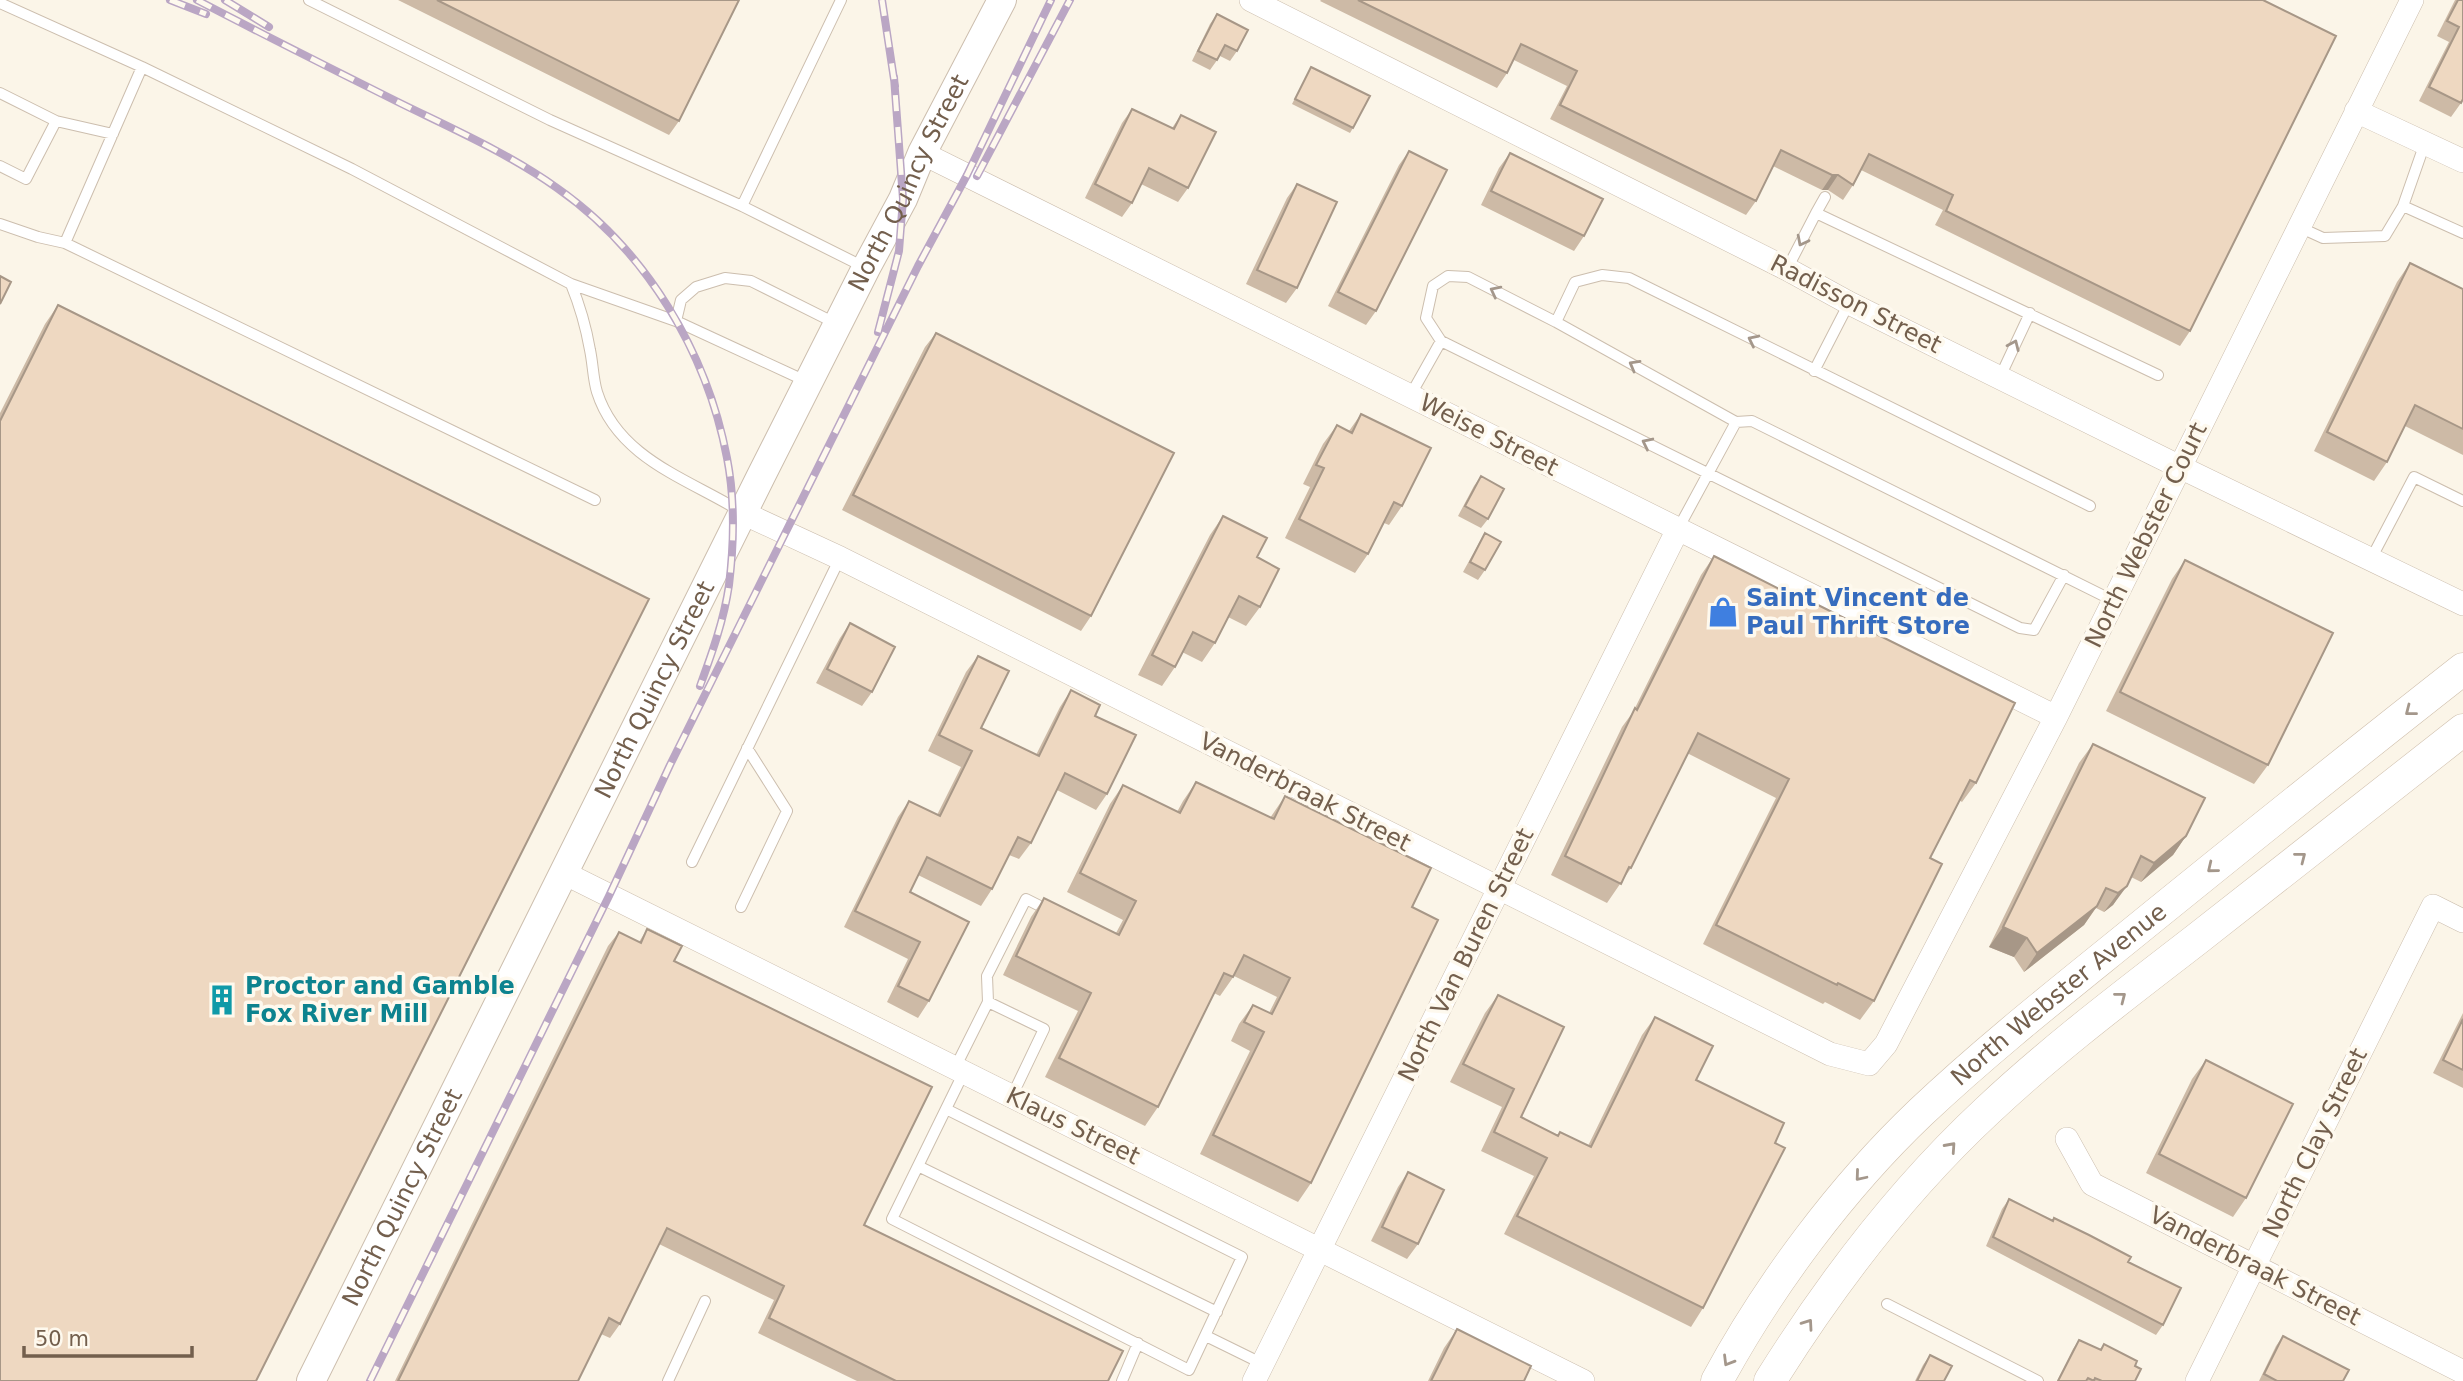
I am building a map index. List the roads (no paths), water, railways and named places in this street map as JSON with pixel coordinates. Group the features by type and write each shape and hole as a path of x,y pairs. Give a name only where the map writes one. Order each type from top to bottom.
{"main road":[{"name":"North Webster Avenue","path":"1717,1381 1768,1298 1821,1223 1867,1168 1921,1112 2054,996 2463,669"},
{"name":"North Webster Avenue","path":"1770,1381 1817,1310 1881,1226 1988,1110 2086,1025 2463,730"}],"street":[{"name":"North Quincy Street","path":"311,1381 837,324 903,199 922,153 1002,0"},
{"name":"Radisson Street","path":"1251,0 1787,269 1849,303 2463,604"},
{"name":"North Webster Court","path":"1869,1064 1886,1044 2056,717 2412,0"},
{"path":"2356,111 2463,161"},
{"name":"Weise Street","path":"922,153 2056,717"},
{"name":"Vanderbraak Street","path":"743,513 839,558 1830,1054 1869,1064"},
{"name":"North Van Buren Street","path":"1259,1372 1678,529"},
{"name":"Klaus Street","path":"564,873 1583,1381"},
{"name":"North Clay Street","path":"2197,1381 2433,906 2463,921"},
{"name":"Vanderbraak Street","path":"2067,1139 2092,1184 2463,1372"}],"lane":[{"path":"309,0 550,120 741,206 866,268"},
{"path":"741,206 841,0"},
{"path":"0,3 352,169 571,284 676,321 808,382"},
{"path":"65,243 142,68"},
{"path":"0,93 56,121 113,134"},
{"path":"0,166 26,179 56,121"},
{"path":"2298,227 2323,238 2385,236 2403,206 2425,143"},
{"path":"1787,269 1825,197"},
{"path":"2403,206 2463,233"},
{"path":"1816,213 2158,375"},
{"path":"0,224 65,243 595,500"},
{"path":"1556,322 1575,282 1602,275 1629,278 2090,506"},
{"path":"2064,575 2034,630 2020,628 1441,341 1426,318 1433,286 1448,276 1468,277 1556,322 1736,422 1752,421 2064,575 2114,601"},
{"path":"676,321 681,300 696,287 725,278 751,281 837,324"},
{"path":"571,284 582,310 596,390 619,435 640,455 743,513"},
{"path":"1814,371 1849,303"},
{"path":"2000,377 2030,313"},
{"path":"1410,396 1441,341"},
{"path":"1678,529 1736,422"},
{"path":"2371,559 2414,477 2463,501"},
{"path":"692,862 839,558"},
{"path":"741,907 787,811 747,748"},
{"path":"946,1109 1242,1257 1189,1370 892,1219 946,1109 959,1070 988,1002 987,976 1026,899 1063,917"},
{"path":"988,1002 1044,1030 1012,1096"},
{"path":"918,1166 1217,1312"},
{"path":"668,1381 705,1301"},
{"path":"1887,1304 2038,1381"},
{"path":"1206,1336 1259,1372"},
{"path":"1122,1381 1138,1343"}],"railway":[{"path":"170,0 206,14"},
{"path":"197,0 519,164 557,188 589,213 645,273 688,342 705,380 718,419 730,474 733,522 729,585 721,624 700,686"},
{"path":"225,0 269,27"},
{"path":"882,0 895,86"},
{"path":"370,1381 609,896 670,765 918,266 967,175 1051,0"},
{"path":"977,176 1070,0"},
{"path":"878,332 899,251 903,199 894,77"}],"place":[{"name":"Saint Vincent de Paul Thrift Store","path":"1723,612"},
{"name":"Proctor and Gamble Fox River Mill","path":"222,1000"}]}
